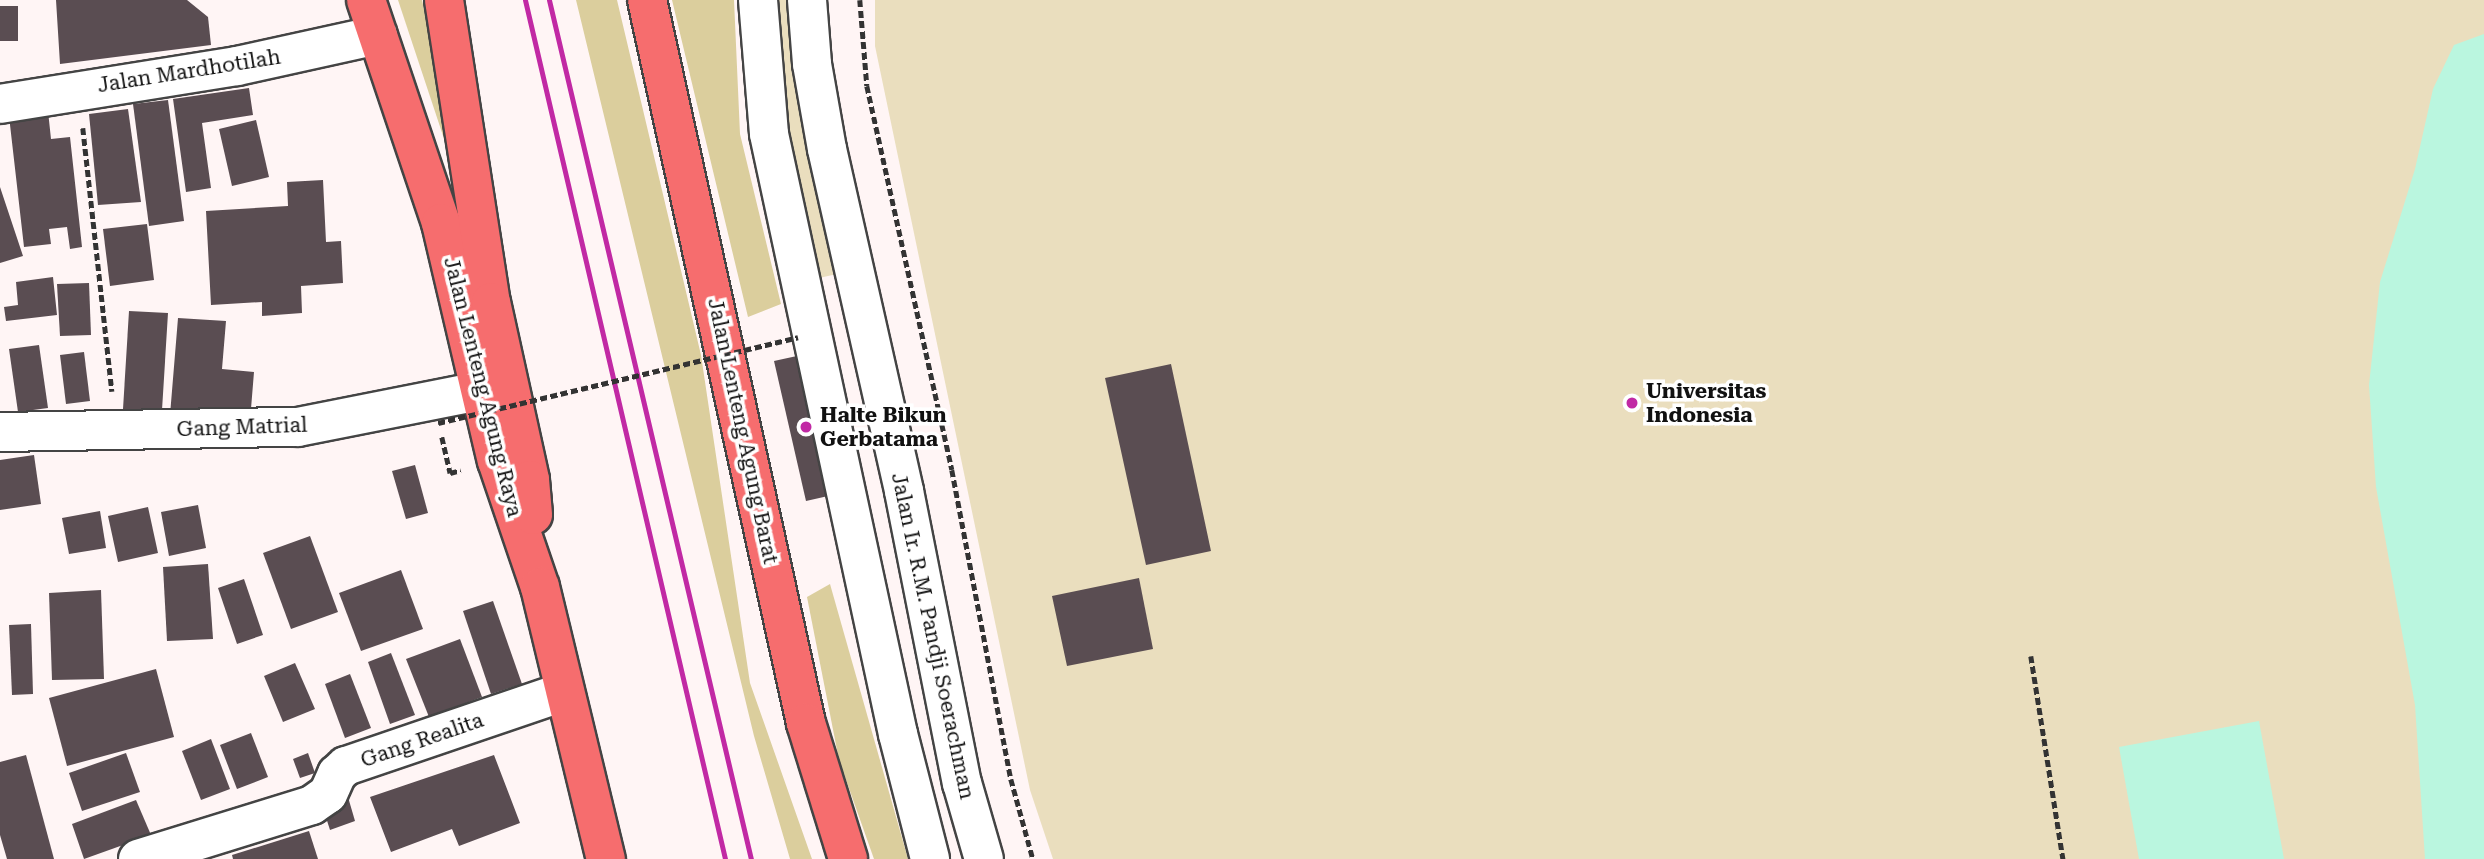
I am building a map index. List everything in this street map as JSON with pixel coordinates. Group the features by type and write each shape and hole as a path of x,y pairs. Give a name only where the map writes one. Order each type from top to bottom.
{"main road":[{"path":"444,0 491,302 530,480 540,587"},
{"name":"Jalan Lenteng Agung Barat","path":"647,0 806,723 848,859"},
{"name":"Jalan Lenteng Agung Raya","path":"372,18 441,223 497,461 540,587 563,692 606,859"}],"street":[{"path":"758,0 769,134 898,734 930,859"},
{"name":"Jalan Ir. R.M. Pandji Soerachman","path":"807,0 827,149 891,432 962,783 984,859"},
{"name":"Jalan Mardhotilah","path":"0,104 79,89 237,66 372,18"},
{"name":"Gang Matrial","path":"0,432 298,427 480,391"},
{"path":"837,448 891,432"},
{"name":"Gang Realita","path":"138,859 312,805 328,794 337,774 346,766 563,692"}],"path":[{"path":"860,0 867,86 952,470 1011,779 1034,859"},
{"path":"79,89 116,429"},
{"path":"450,473 438,423 798,337"},
{"path":"2031,656 2063,859"}],"shaded area":[{"path":"398,0 422,0 463,196"},
{"path":"576,0 617,0 701,355 750,683 812,859 790,859 754,736"},
{"path":"672,0 734,0 740,134 781,304 748,317"},
{"path":"774,0 792,0 837,274 819,278 787,133"},
{"name":"Universitas Indonesia","path":"875,0 2484,0 2484,859 1053,859 1030,790 875,46"},
{"path":"2484,34 2484,859 2425,859 2415,705 2376,487 2369,385 2380,282 2415,169 2433,89 2454,45"},
{"path":"830,584 908,859 874,859 839,760 807,597"},
{"path":"2259,721 2284,859 2139,859 2119,747"}],"building":[{"path":"56,0 187,0 208,17 211,45 60,64"},
{"path":"0,6 18,6 18,41 0,41"},
{"path":"249,88 253,115 202,123 211,188 186,192 173,99"},
{"path":"168,100 184,221 149,226 133,104"},
{"path":"128,109 141,202 98,205 89,114"},
{"path":"48,111 51,139 70,137 82,247 70,249 67,227 49,229 51,244 24,247 9,116"},
{"path":"256,120 269,177 232,186 219,129"},
{"path":"323,180 326,242 341,241 343,283 301,286 302,313 262,316 262,302 211,305 206,211 288,206 287,182"},
{"path":"0,187 23,256 0,263"},
{"path":"147,224 154,280 110,286 103,229"},
{"path":"53,277 57,315 6,321 4,307 18,305 16,282"},
{"path":"89,283 91,335 60,336 57,284"},
{"path":"129,311 168,313 162,410 123,409"},
{"path":"178,318 226,321 222,369 254,372 250,421 170,415"},
{"path":"39,345 48,408 18,412 9,349"},
{"path":"84,352 90,401 66,404 60,355"},
{"name":"Halte Bikun Gerbatama","path":"806,354 837,494 806,501 774,361"},
{"path":"1171,364 1211,551 1146,565 1105,378"},
{"path":"34,455 41,504 0,510 0,460"},
{"path":"415,465 428,513 406,519 392,471"},
{"path":"198,505 206,548 169,556 161,512"},
{"path":"148,507 158,553 118,562 108,516"},
{"path":"100,511 106,548 69,554 62,518"},
{"path":"310,536 338,612 291,629 263,553"},
{"path":"208,564 213,639 167,641 163,567"},
{"path":"401,570 423,629 361,651 339,593"},
{"path":"1139,578 1153,649 1067,666 1052,596"},
{"path":"244,579 263,635 237,644 218,588"},
{"path":"101,590 104,679 52,680 49,593"},
{"path":"493,601 522,684 491,694 463,611"},
{"path":"31,624 33,694 12,695 9,625"},
{"path":"460,639 482,697 429,717 406,659"},
{"path":"391,653 415,715 390,724 368,662"},
{"path":"295,663 315,709 283,722 264,676"},
{"path":"156,669 174,737 67,766 49,698"},
{"path":"350,674 371,728 345,738 325,684"},
{"path":"251,733 268,777 237,789 220,745"},
{"path":"211,739 230,789 201,800 182,751"},
{"path":"126,753 140,792 82,811 69,773"},
{"path":"308,753 315,773 300,778 293,759"},
{"path":"26,755 54,859 7,859 0,835 0,762"},
{"path":"494,755 520,823 459,846 452,829 391,852 370,797"},
{"path":"348,797 355,821 330,830 322,805"},
{"path":"136,800 151,835 84,859 72,824"},
{"path":"309,831 318,859 233,859 232,855"}],"railway":[{"path":"525,0 725,859"},
{"path":"549,0 751,859"}],"place":[{"name":"Universitas Indonesia","path":"1632,403"},
{"name":"Halte Bikun Gerbatama","path":"806,427"}]}
